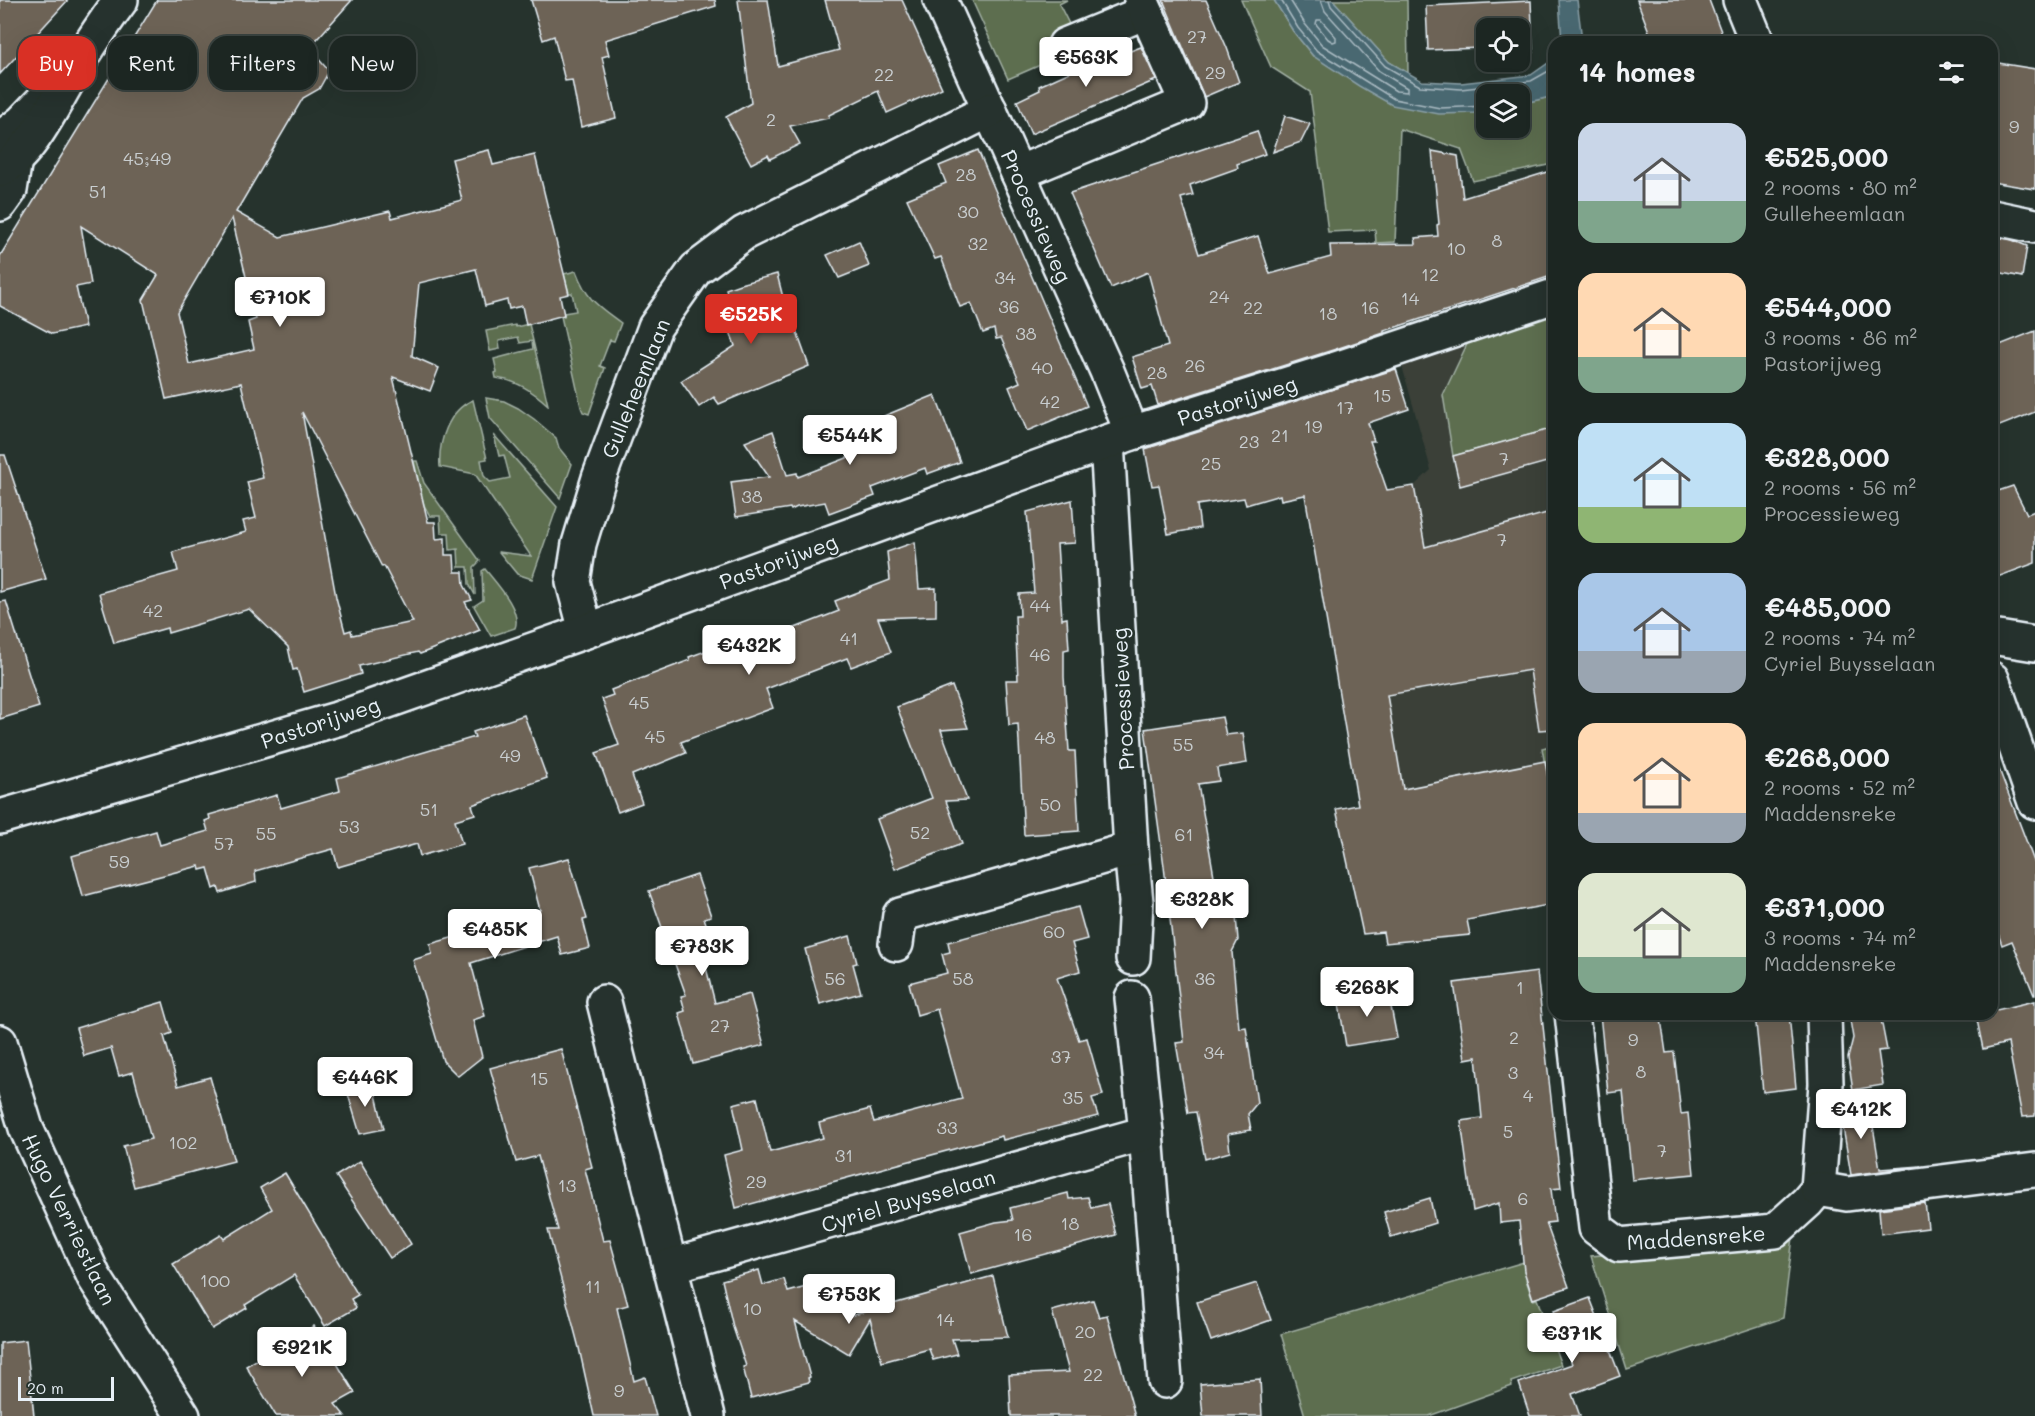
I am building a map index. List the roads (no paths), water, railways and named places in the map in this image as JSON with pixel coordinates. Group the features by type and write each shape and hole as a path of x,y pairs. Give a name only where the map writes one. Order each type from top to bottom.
{"street":[{"path":"0,204 10,190 5,156 22,122 79,62 121,0"},
{"name":"Processieweg","path":"940,0 1107,371 1120,437 1131,849 1136,902 1133,958"},
{"path":"1740,0 1755,36"},
{"path":"1018,173 1187,103 1144,6 1065,45"},
{"name":"Gulleheemlaan","path":"586,631 573,582 579,544 599,478 655,327 696,269 744,233 990,110"},
{"path":"1998,218 2035,226"},
{"name":"Pastorijweg","path":"0,817 337,719 1120,437 1339,368 1548,298"},
{"path":"1998,638 2035,644"},
{"path":"1998,696 2035,802"},
{"path":"896,944 900,915 1131,849"},
{"path":"1132,998 1146,1133 1165,1381"},
{"path":"604,1002 708,1416"},
{"name":"Maddensreke","path":"1573,1020 1596,1228 1604,1234 1620,1245 1775,1231 1818,1189"},
{"path":"1824,1020 1826,1084 1818,1189 1847,1194 2035,1170"},
{"name":"Hugo Verriestlaan","path":"0,1042 26,1128 94,1277 183,1416"},
{"name":"Cyriel Buysselaan","path":"670,1266 1146,1133"}],"water":[{"path":"1274,0 1333,0 1389,62 1422,81 1461,83 1531,75 1548,63 1548,97 1530,102 1530,84 1476,84 1476,113 1439,114 1392,105 1313,56 1293,31"},
{"path":"1559,0 1577,0 1581,36 1562,36"}]}
